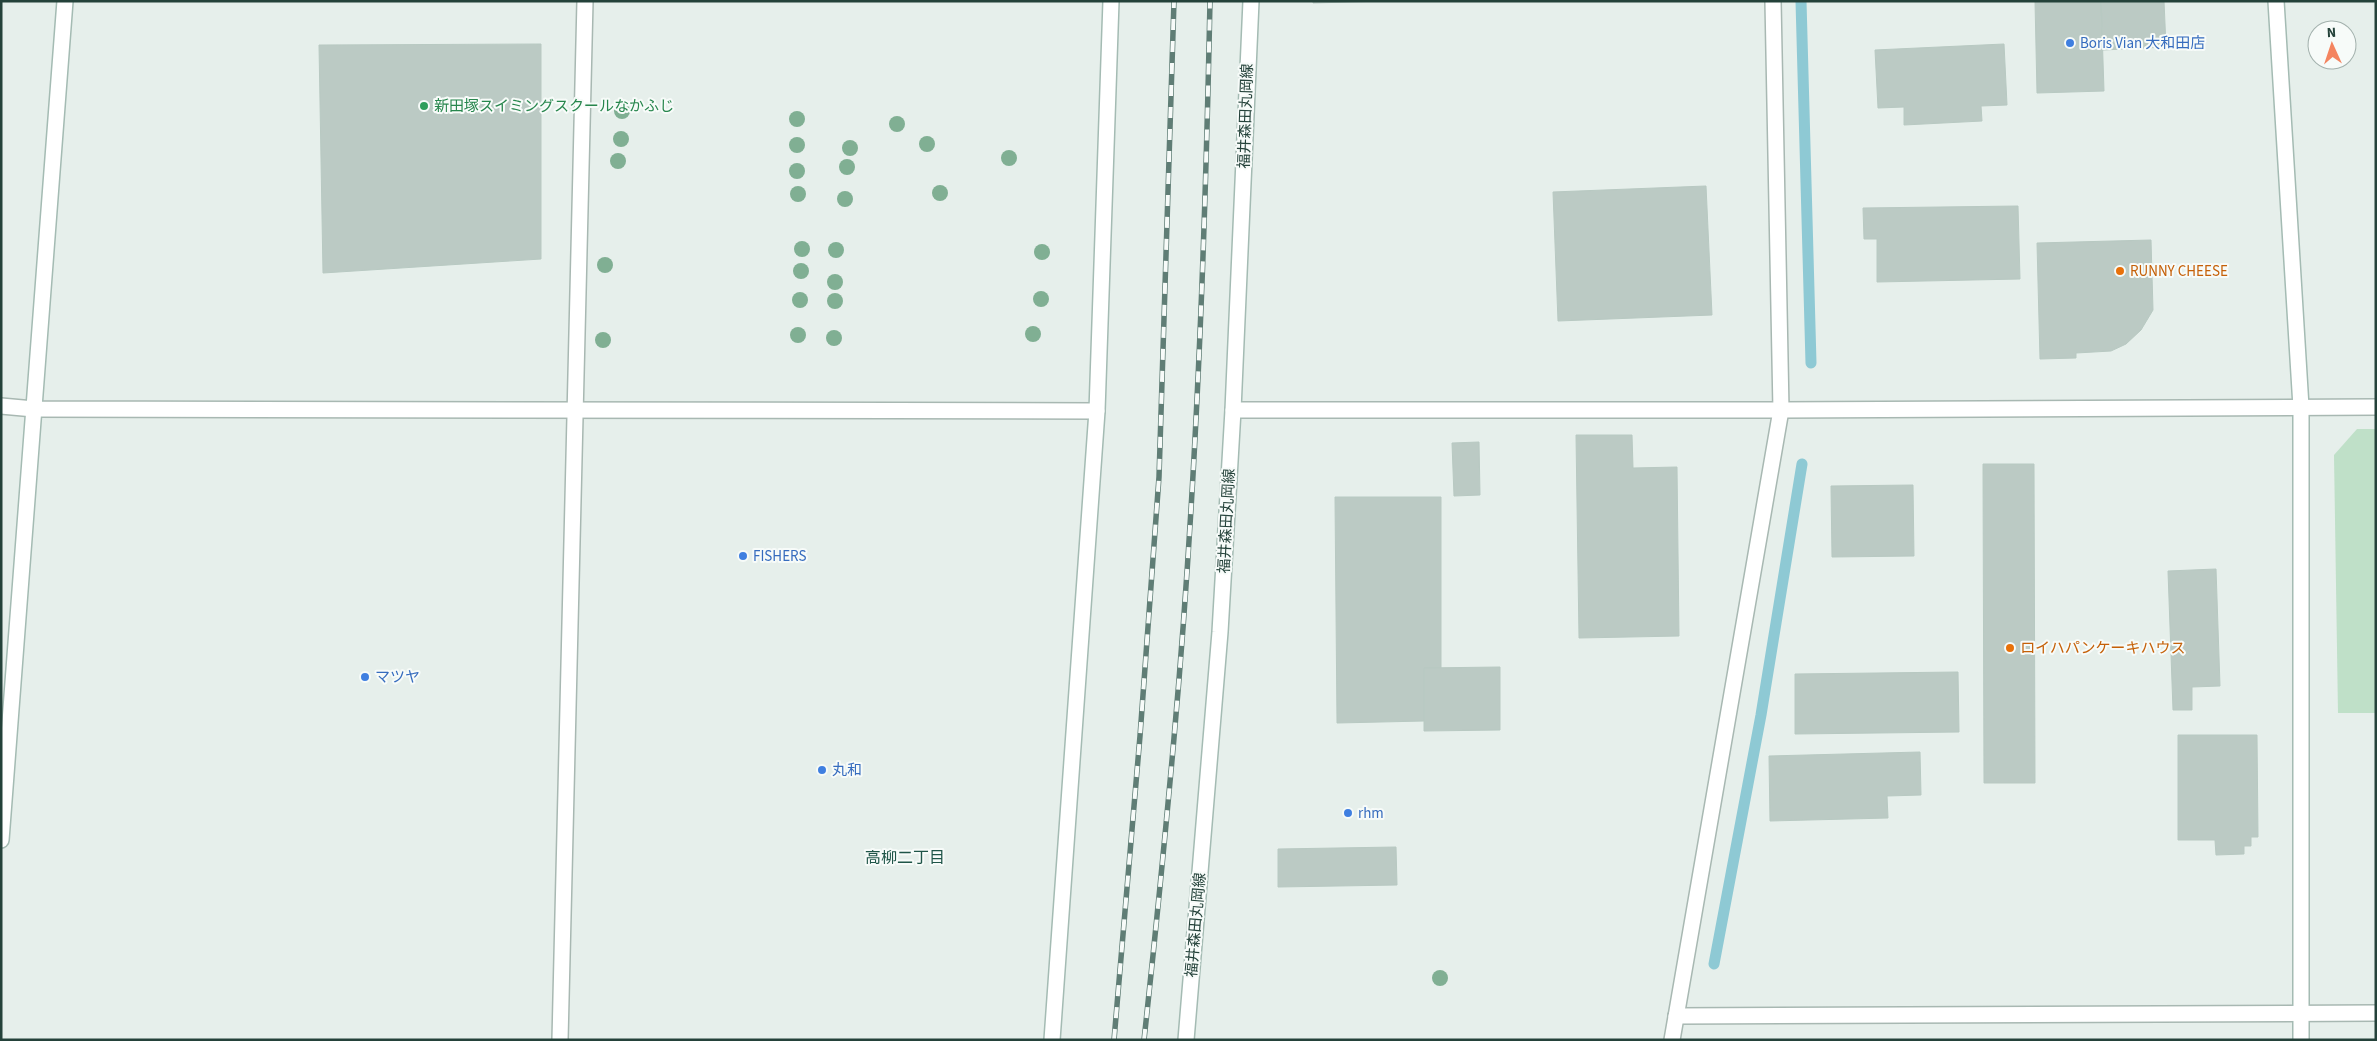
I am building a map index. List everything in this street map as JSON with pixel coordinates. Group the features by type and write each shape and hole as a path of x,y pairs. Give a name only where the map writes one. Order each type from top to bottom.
{"street":[{"path":"1,840 66,1"},
{"path":"560,1040 585,1"},
{"path":"1052,1040 1097,411 1111,1"},
{"name":"福井森田丸岡線","path":"1186,1040 1220,632 1233,410 1251,1"},
{"path":"1672,1040 1781,410 1773,1"},
{"path":"2276,1 2301,407 2301,1040"},
{"path":"1,406 34,409 1097,411"},
{"path":"1233,410 2376,407"},
{"path":"1676,1016 2376,1013"}],"green space":[{"path":"2357,429 2376,429 2376,713 2338,713 2334,455"}],"building":[{"path":"1313,1 1384,1 1313,3"},
{"path":"2035,1 2101,1 2104,91 2037,93"},
{"path":"2101,1 2164,1 2166,47 2103,50"},
{"path":"541,44 541,259 323,273 319,45"},
{"path":"2004,44 2007,105 1981,106 1982,121 1904,125 1904,107 1878,108 1875,50"},
{"path":"1706,186 1712,315 1558,321 1553,192"},
{"path":"2018,206 2020,279 1877,282 1877,239 1864,239 1863,208"},
{"path":"2151,240 2153,310 2141,330 2126,344 2111,351 2076,353 2076,358 2040,359 2037,243"},
{"path":"1576,435 1632,435 1633,468 1677,467 1679,636 1579,638"},
{"path":"1479,442 1480,495 1454,496 1452,443"},
{"path":"1983,464 2034,464 2035,783 1984,783"},
{"path":"1913,485 1914,556 1832,557 1831,486"},
{"path":"1335,497 1441,497 1441,668 1424,668 1424,721 1337,723"},
{"path":"2216,569 2220,686 2192,687 2192,710 2173,710 2168,571"},
{"path":"1500,667 1500,730 1424,731 1424,668"},
{"path":"1958,672 1959,732 1795,734 1795,674"},
{"path":"2178,735 2257,735 2258,837 2251,837 2251,846 2244,846 2244,854 2216,855 2215,840 2178,840"},
{"path":"1920,752 1921,795 1887,796 1888,818 1770,821 1769,756"},
{"path":"1396,847 1397,885 1278,887 1278,849"}],"waterway":[{"path":"1801,1 1811,363"},
{"path":"1714,964 1761,715 1802,464"}],"railway":[{"path":"1114,1040 1140,736 1159,477 1174,1"},
{"path":"1144,1040 1171,776 1194,462 1202,278 1210,1"}],"place":[{"name":"Boris Vian 大和田店","path":"2070,43"},
{"name":"新田塚スイミングスクールなかふじ","path":"424,106"},
{"name":"RUNNY CHEESE","path":"2120,271"},
{"name":"FISHERS","path":"743,556"},
{"name":"ロイハパンケーキハウス","path":"2010,648"},
{"name":"マツヤ","path":"365,677"},
{"name":"丸和","path":"822,770"},
{"name":"rhm","path":"1348,813"}],"district":[{"name":"高柳二丁目","path":"905,858"}]}
